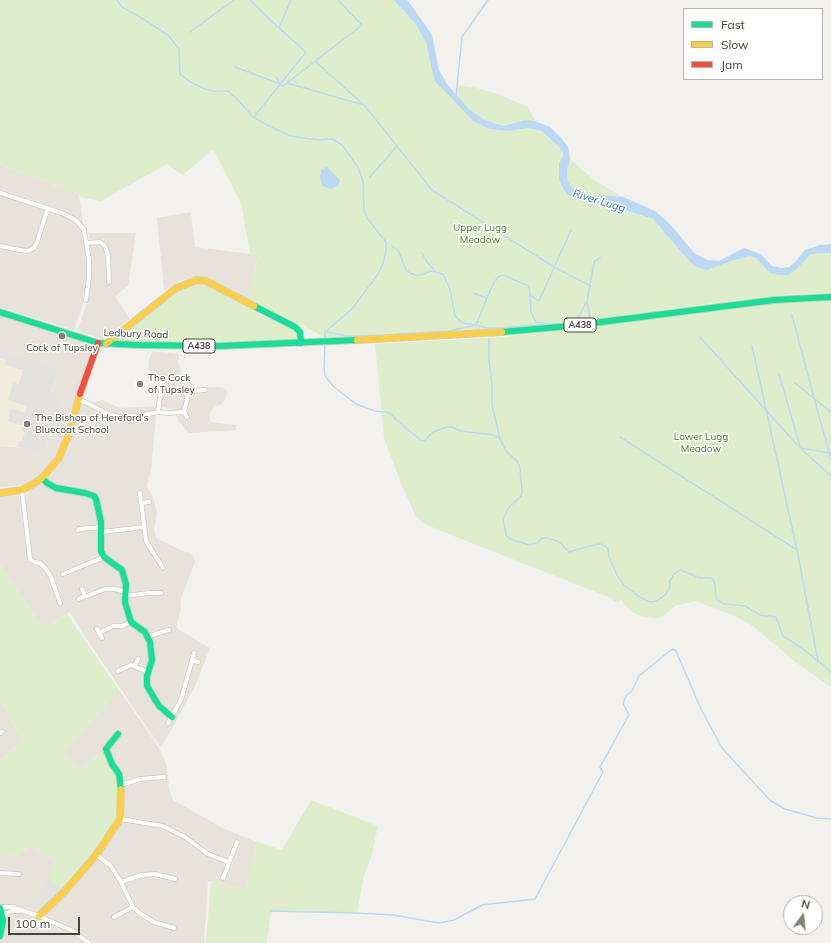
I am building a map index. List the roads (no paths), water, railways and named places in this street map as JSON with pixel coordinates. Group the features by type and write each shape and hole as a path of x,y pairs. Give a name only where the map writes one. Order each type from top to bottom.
{"main road":[{"path":"106,344 176,288 197,280 206,281 295,327 300,332 301,343"},
{"name":"A438","path":"301,343 526,330 774,300 831,297"},
{"name":"Ledbury Road","path":"0,312 98,343 106,344 220,346 301,343"},
{"path":"0,493 22,490 42,478 59,458 65,446 78,400 98,343"},
{"path":"42,478 56,488 94,496 98,506 101,530 101,552 104,557 122,570 126,580 125,602 131,622 149,636 152,660 146,680 149,690 159,706 172,717"},
{"path":"40,916 65,891 96,855 120,819 121,785 119,774 112,764 106,749 118,734"},
{"path":"0,907 3,915 0,936"}],"street":[{"path":"0,193 48,208 76,220 84,230 87,243 89,278 86,300"},
{"path":"0,246 28,251 34,248 48,208"},
{"path":"87,243 100,242 105,246 108,256 109,282"},
{"path":"158,412 163,376"},
{"path":"187,396 188,392 205,390"},
{"path":"184,391 188,400 184,412 187,417"},
{"path":"83,401 106,413 118,417 140,416 158,412 184,412"},
{"path":"22,490 30,559 34,562 40,563 46,569 51,577 60,603"},
{"path":"140,492 146,541 163,568"},
{"path":"141,503 149,502"},
{"path":"75,525 79,530 144,527"},
{"path":"63,574 73,573 104,557"},
{"path":"82,589 85,596"},
{"path":"79,600 85,596 105,589 114,589 134,595 160,593"},
{"path":"102,638 98,631 113,626 122,626 131,622"},
{"path":"149,636 169,630"},
{"path":"168,723 181,700 194,653"},
{"path":"135,665 138,659"},
{"path":"192,660 198,662"},
{"path":"118,671 129,665 135,665 148,672"},
{"path":"121,785 140,779 164,778"},
{"path":"120,819 163,826 186,837 208,854 228,862"},
{"path":"223,878 237,842"},
{"path":"96,855 110,865 121,882 133,907 154,922 174,928"},
{"path":"0,873 19,874"},
{"path":"121,882 142,874 155,874 175,879"},
{"path":"0,907 12,907 40,916 73,932 89,943"},
{"path":"114,917 133,907"},
{"path":"3,915 22,910"}],"water":[{"name":"River Lugg","path":"394,0 407,0 432,35 439,70 447,84 469,109 485,120 503,126 525,120 535,121 550,127 562,139 568,147 570,159 567,171 568,182 575,191 591,196 602,195 623,197 655,211 671,225 694,253 707,260 719,261 744,248 761,254 772,266 781,268 789,267 805,250 820,245 831,244 831,253 811,254 795,271 788,275 770,273 756,258 750,256 707,270 697,267 689,261 653,219 606,204 586,201 567,195 559,180 559,163 563,157 563,152 557,145 542,131 528,128 508,131 489,129 473,121 435,81 426,42 414,22"},
{"path":"327,167 340,180 338,186 330,189 323,186 320,178 321,170"}],"waterway":[{"path":"117,0 122,7 168,35 179,49 180,74 189,81 205,89 213,91 228,91 253,117 290,136 318,140 332,139 342,145 358,167 363,182 364,210 367,218 386,242 386,250 383,263 378,274 352,309 325,332 325,338"},
{"path":"190,32 234,0"},
{"path":"250,0 306,52 254,117"},
{"path":"279,28 291,0"},
{"path":"276,77 283,86 362,25 338,0"},
{"path":"456,96 462,37 488,0"},
{"path":"315,61 365,106 432,190 554,267 591,286"},
{"path":"235,67 280,84"},
{"path":"287,83 364,105"},
{"path":"370,177 397,146"},
{"path":"544,323 536,322 531,313 530,295 539,301 571,230"},
{"path":"392,246 398,250 406,270 410,273 422,275 430,271 443,274 450,289 455,316 461,322 476,325 492,286 498,277 503,275 529,286 530,295"},
{"path":"422,253 427,262 435,271"},
{"path":"577,320 587,301 594,262 600,257"},
{"path":"473,293 486,298"},
{"path":"587,301 590,319"},
{"path":"792,315 829,452"},
{"path":"327,332 347,336 387,335 449,331 476,325 488,328 500,328 548,324"},
{"path":"699,336 800,448 831,453"},
{"path":"489,338 492,405 500,439"},
{"path":"325,344 325,376 333,386 356,404 375,411 391,414 396,420 422,441 433,432 447,427 452,427 461,431 494,435 500,439 506,451 518,462 520,468 522,493 521,496 509,507 503,519 506,535 510,539 529,545 537,543 542,538 548,538 560,542 569,552 600,544 605,546 608,549 609,557 618,577 624,585 638,596 650,602 657,601 665,595 670,587 670,581 674,574 680,570 701,578 711,578 715,585 716,599 723,604 745,606 760,615 776,617 783,636 802,648 831,672"},
{"path":"752,346 797,550 818,661"},
{"path":"779,374 800,446"},
{"path":"795,383 831,412"},
{"path":"620,437 797,550"},
{"path":"801,449 831,476"},
{"path":"829,453 831,460"},
{"path":"271,911 393,915 439,923 454,920 482,905 535,899 603,772 600,767 629,715 623,703 626,696 632,691 639,676 673,649 676,651 701,709 722,748 755,784 771,801 785,809 817,818 831,819"}],"place":[{"name":"Cock of Tupsley","path":"62,336"},
{"name":"The Cock of Tupsley","path":"140,384"},
{"name":"The Bishop of Hereford's Bluecoat School","path":"27,424"}],"park label":[{"name":"Upper Lugg Meadow","path":"480,234"},
{"name":"Lower Lugg Meadow","path":"701,442"}]}
